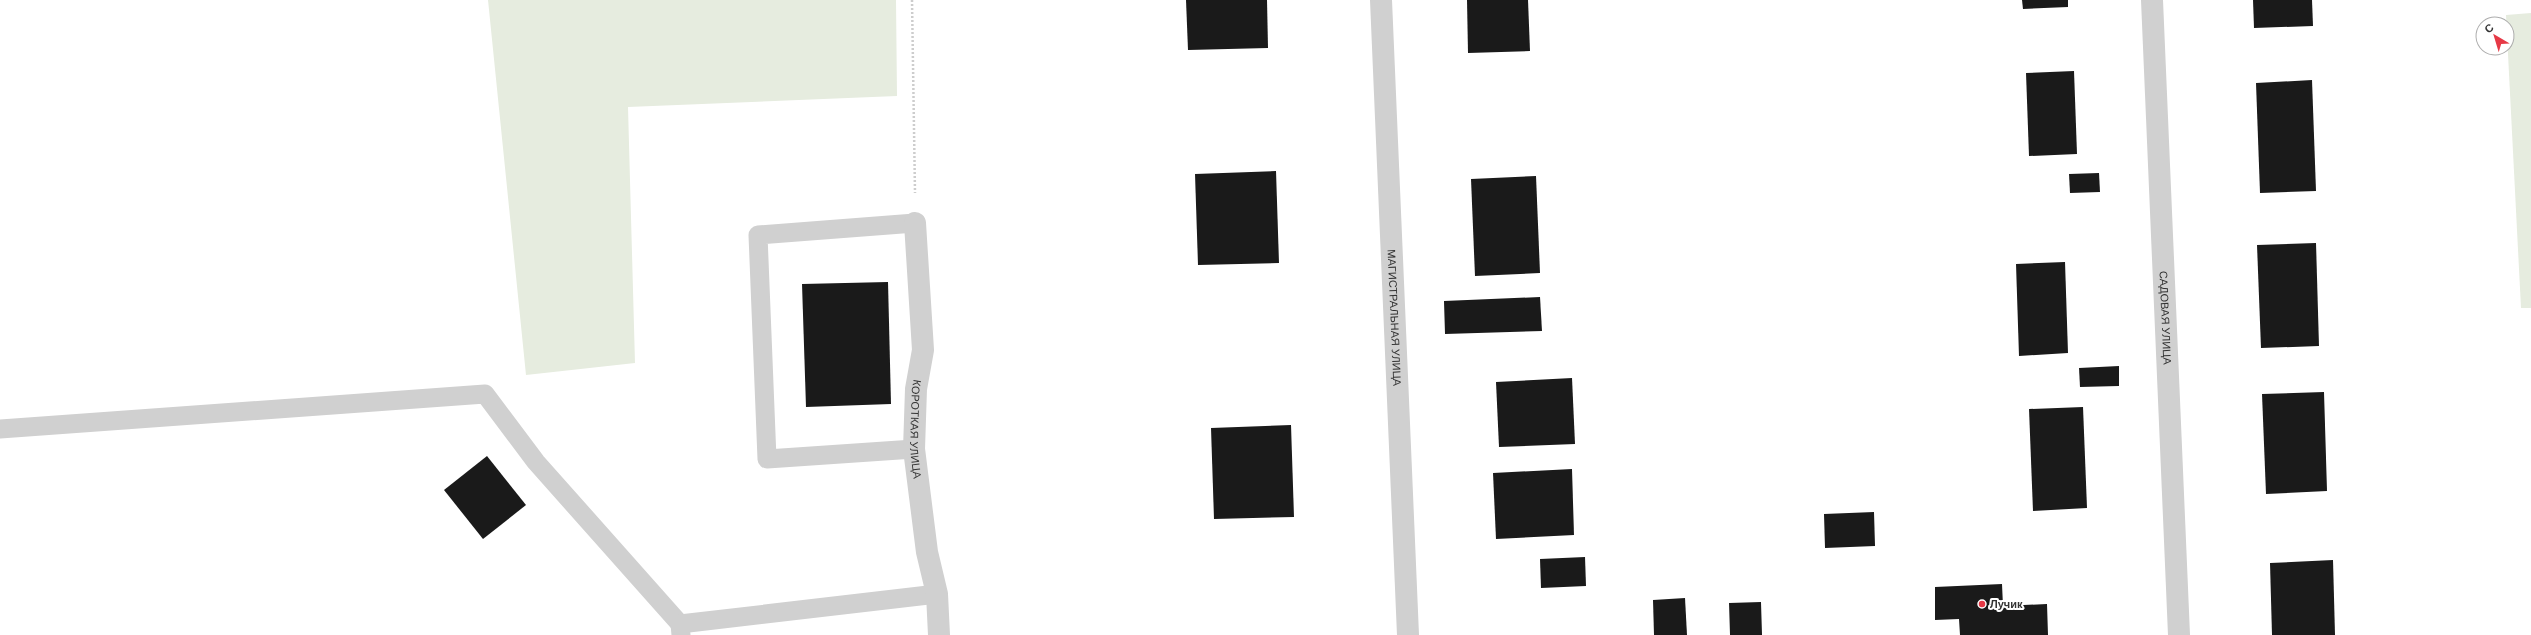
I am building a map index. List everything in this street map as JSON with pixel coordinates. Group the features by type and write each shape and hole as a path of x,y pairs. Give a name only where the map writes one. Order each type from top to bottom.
{"street":[{"name":"МАГИСТРАЛЬНАЯ УЛИЦА","path":"1381,0 1408,635"},
{"name":"САДОВАЯ УЛИЦА","path":"2152,0 2178,635"},
{"name":"КОРОТКАЯ УЛИЦА","path":"915,223 923,350 916,389 914,449 927,552 937,594 940,635"}],"lane":[{"path":"914,449 767,459 758,235 915,223"},
{"path":"0,429 485,394 536,462 680,630 937,594"}],"path":[{"path":"912,0 915,223"}],"shaded area":[{"path":"488,0 896,0 897,96 628,107 635,363 526,375"},
{"path":"2531,13 2531,308 2521,308 2508,56 2515,56 2515,16 2506,15"}],"building":[{"path":"1186,0 1267,0 1268,48 1188,50"},
{"path":"1467,0 1528,0 1530,51 1468,53"},
{"path":"2022,0 2068,0 2068,7 2023,9"},
{"path":"2253,0 2312,0 2313,26 2254,28"},
{"path":"2074,71 2077,154 2029,156 2026,73"},
{"path":"2312,80 2316,191 2260,193 2256,83"},
{"path":"1276,171 1279,263 1198,265 1195,174"},
{"path":"2099,173 2100,192 2070,193 2069,174"},
{"path":"1536,176 1540,273 1475,276 1471,179"},
{"path":"2316,243 2319,346 2261,348 2257,245"},
{"path":"2065,262 2068,353 2019,356 2016,264"},
{"path":"888,282 891,404 806,407 802,284"},
{"path":"1540,297 1542,331 1445,334 1444,301"},
{"path":"2119,366 2119,386 2080,387 2079,368"},
{"path":"1572,378 1575,444 1499,447 1496,382"},
{"path":"2324,392 2327,491 2266,494 2262,394"},
{"path":"2083,407 2087,508 2033,511 2029,409"},
{"path":"1291,425 1294,517 1214,519 1211,428"},
{"path":"487,456 526,505 483,539 444,490"},
{"path":"1572,469 1574,535 1496,539 1493,473"},
{"path":"1874,512 1875,546 1825,548 1824,514"},
{"path":"1585,557 1586,586 1541,588 1540,559"},
{"path":"2333,560 2335,635 2272,635 2270,563"},
{"path":"2002,584 2003,606 2047,604 2048,635 1960,635 1959,619 1935,620 1935,587"},
{"path":"1685,598 1687,635 1654,635 1653,600"},
{"path":"1761,602 1762,635 1730,635 1729,603"}],"place":[{"name":"Лучик","path":"1982,604"}]}
